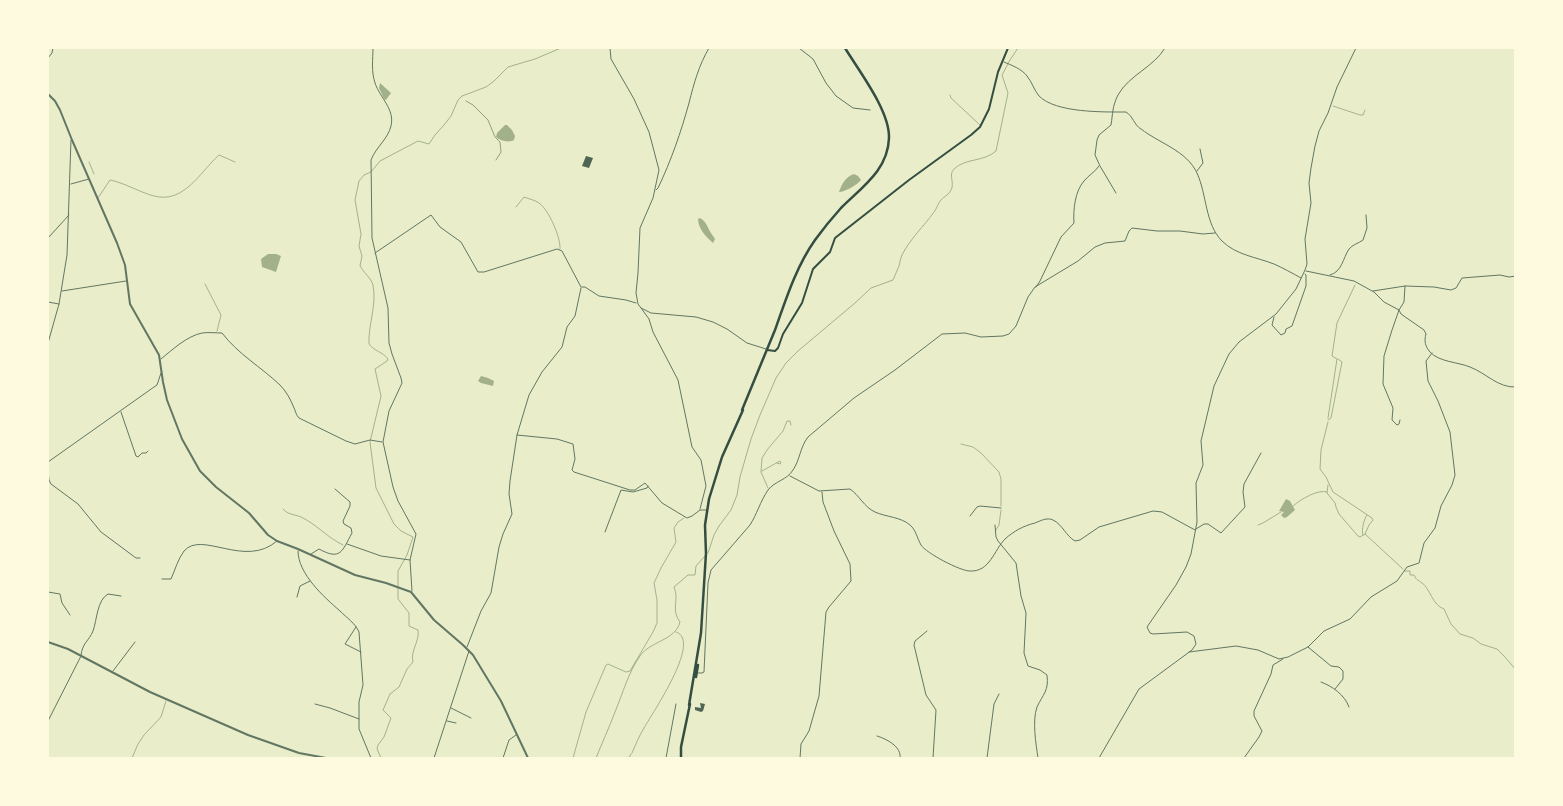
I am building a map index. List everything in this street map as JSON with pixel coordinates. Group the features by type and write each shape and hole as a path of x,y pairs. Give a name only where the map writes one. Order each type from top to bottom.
{"main road":[{"path":"706,554 705,525 707,510 725,448 759,375 789,292 807,252 832,218 875,175 882,165 888,150 888,127 883,111 845,48"},
{"path":"768,350 775,351 778,348 783,334 802,303 813,269 830,252 837,236 971,135 981,125 989,110 996,80 1008,48"},
{"path":"681,758 696,672 702,619 707,510"}],"street":[{"path":"48,58 53,48"},
{"path":"373,48 373,75 392,120 389,133 373,155 371,171 372,238 388,308 389,343 402,383 388,411 383,442 392,487 416,532 410,560 411,592"},
{"path":"610,48 611,59 634,99 651,138 659,170 651,204 640,228 636,293 640,309 650,319 653,332 678,380 692,447 700,460 706,486 700,510"},
{"path":"655,191 669,163 694,82 709,48"},
{"path":"799,48 813,59 826,83 836,96 853,108 870,110"},
{"path":"1116,193 1095,155 1097,140 1099,135 1111,126 1111,112 1123,88 1159,56 1165,48"},
{"path":"1099,758 1138,689 1187,653 1196,644 1194,636 1187,632 1153,634 1150,633 1147,627 1176,585 1191,554 1197,522 1196,483 1203,465 1201,441 1211,391 1229,354 1240,342 1274,316 1296,289 1304,274 1307,264 1305,239 1311,203 1309,183 1319,131 1356,48"},
{"path":"1002,61 1026,74 1038,94 1051,104 1077,110 1126,112 1138,128 1179,153 1192,165 1197,172 1215,233 1226,244 1239,252 1274,264 1302,278"},
{"path":"48,94 55,100 60,110 117,243 124,265 131,307 159,355 167,400 182,440 200,471 216,487 249,513 268,535 277,541 311,554 355,575 411,592 434,620 467,648 501,701 528,758"},
{"path":"48,343 48,336 62,291 67,254 70,215 70,143 72,140"},
{"path":"1197,172 1203,163 1200,149"},
{"path":"696,672 704,672 708,583 711,570 750,525 758,505 769,489 789,476 796,465 804,442 854,398 942,334 965,333 981,337 1010,334 1016,326 1028,296 1040,281 1061,238 1074,223 1073,209 1081,186 1100,166"},
{"path":"70,184 89,179"},
{"path":"375,253 431,214 440,227 461,242 474,267 480,273 548,251 560,250 581,288 575,316 567,328 562,347 531,389 517,435 510,486 512,514 499,547 492,590 481,611 467,648"},
{"path":"48,238 66,216 70,215"},
{"path":"1329,275 1336,274 1349,249 1363,240 1367,228 1366,215"},
{"path":"1035,287 1095,247 1105,243 1125,241 1132,228 1201,234 1215,233"},
{"path":"1305,270 1354,281 1399,310 1401,314 1425,332 1425,344 1432,354 1470,367 1505,387 1516,387"},
{"path":"1274,316 1272,325 1278,333 1285,334 1286,329 1292,326 1306,286 1306,275 1304,274"},
{"path":"1372,291 1405,286 1434,287 1451,290 1456,288 1462,278 1500,275 1516,276"},
{"path":"62,291 126,281"},
{"path":"1400,420 1399,424 1396,425 1392,420 1393,408 1382,381 1387,343 1405,297 1405,286"},
{"path":"581,288 585,287 599,296 626,300 638,304"},
{"path":"48,302 59,304"},
{"path":"641,308 651,313 696,317 713,322 747,343 768,350"},
{"path":"160,360 176,347 196,335 202,333 222,333 246,358 281,386 286,392 296,416 346,442 354,444 371,441 383,442"},
{"path":"1244,758 1262,731 1254,716 1256,706 1271,674 1273,665 1283,658 1308,647 1324,631 1350,619 1371,597 1397,580 1407,568 1419,563 1424,543 1435,528 1441,506 1455,475 1450,432 1428,381 1426,361 1432,354"},
{"path":"48,462 156,385 161,373"},
{"path":"121,411 128,437 136,456 138,457 148,451"},
{"path":"517,435 557,439 573,444 575,459 572,470 574,472 630,490 635,490 645,483 662,503 686,517 689,518 700,510 707,510"},
{"path":"1196,530 1204,524 1208,524 1220,532 1245,507 1244,484 1261,454"},
{"path":"48,471 51,484 83,508 102,532 136,558 140,558"},
{"path":"789,476 822,492 850,489 872,510 911,525 922,547 946,562 971,572 988,564 1000,544 1019,528 1044,519 1054,520 1072,539 1078,541 1099,527 1153,511 1162,512 1196,530"},
{"path":"605,532 620,490 634,492 649,486"},
{"path":"311,554 319,549 330,555 338,554 343,550 352,531 343,521 350,504 335,489"},
{"path":"800,758 801,744 809,731 819,696 826,612 851,581 850,564 834,531 823,502 822,492"},
{"path":"970,516 980,506 1001,508"},
{"path":"995,525 996,537 1016,563 1021,596 1026,613 1024,653 1028,666 1040,670 1047,675 1048,684 1036,709 1034,735 1038,758"},
{"path":"162,580 170,579 184,551 194,546 208,545 242,552 259,552 277,541"},
{"path":"346,545 381,556 410,560"},
{"path":"298,549 300,563 310,580 333,605 357,626 362,652 363,685 359,702 360,733 371,758"},
{"path":"48,567 48,592 60,594 62,603 70,615"},
{"path":"296,597 300,586 310,580"},
{"path":"48,721 82,656 83,646 92,633 101,603 108,594 121,596"},
{"path":"357,626 345,644 362,652"},
{"path":"927,631 915,641 914,645 926,695 936,710 933,758"},
{"path":"48,642 60,645 166,700 248,735 299,753 326,758"},
{"path":"112,672 135,642"},
{"path":"1187,653 1236,646 1255,650 1276,658 1283,658"},
{"path":"1308,647 1331,666 1343,671 1343,679 1335,689"},
{"path":"434,758 469,651"},
{"path":"1321,682 1335,689 1348,703 1349,707"},
{"path":"987,758 994,704 999,694"},
{"path":"315,704 359,718"},
{"path":"666,758 676,704"},
{"path":"451,708 471,718"},
{"path":"446,721 456,723"},
{"path":"502,758 510,738 517,734"},
{"path":"877,736 899,749 900,758"}],"lane":[{"path":"950,95 981,125"},
{"path":"1331,106 1360,115 1363,115 1366,110"},
{"path":"98,199 110,180 153,196 172,196 180,193 194,182 219,155 235,162"},
{"path":"89,162 94,174"},
{"path":"516,207 524,198 540,204 557,233 561,246 560,250"},
{"path":"205,284 221,314 217,333"},
{"path":"769,489 761,472 764,454 783,432 787,421 790,421 791,425"},
{"path":"961,444 973,447 999,472 1001,479 1001,508 999,525 996,530"},
{"path":"761,472 776,463"},
{"path":"283,509 289,514 309,521 328,537 346,545"},
{"path":"573,758 586,712 606,666 608,664 626,672 630,671 654,632 657,623 657,600 654,583 660,568 676,542 674,528 678,522 686,517"},
{"path":"132,758 144,735 161,717 166,700"}],"path":[{"path":"466,101 473,105 488,120 495,137 500,142 501,152 496,160"}],"shaded area":[{"path":"380,83 391,93 386,100 379,88"},
{"path":"505,125 512,130 515,136 514,140 505,141 496,137 497,133"},
{"path":"854,174 861,180 851,188 839,192 846,179"},
{"path":"700,218 706,223 715,239 713,243 701,229 698,222"},
{"path":"268,254 281,256 276,272 262,267 261,259"},
{"path":"481,376 494,381 493,386 478,381"},
{"path":"1286,499 1290,501 1295,510 1284,518 1281,515 1284,512 1279,511"}],"building":[{"path":"586,156 593,158 589,168 582,166"},
{"path":"700,703 705,704 701,712 695,710 695,707 701,708"}],"waterway":[{"path":"381,758 377,749 391,718 383,710 390,694 399,687 407,669 413,662 412,658 418,638 418,630 409,626 409,613 398,599 398,571 407,555 413,537 401,531 394,524 376,488 370,442 381,396 375,369 388,359 369,344 374,292 372,282 360,266 362,256 359,246 361,234 355,200 359,181 364,175 371,172 380,161 418,141 429,144 451,116 458,100 462,96 486,87 508,67 535,59 561,48"},
{"path":"1008,63 1018,48"},
{"path":"708,553 714,535 731,510 737,495 751,439 776,378 786,363 871,288 893,280 905,249 934,212 940,201 950,192 952,187 952,171 964,163 986,157 996,151 1008,93 1002,75 1008,64"},
{"path":"1328,418 1337,359 1332,356 1337,323 1355,285"},
{"path":"1328,420 1331,418 1342,362 1338,359"},
{"path":"1328,422 1321,450 1320,469 1333,492 1372,518 1373,520 1365,534 1403,569"},
{"path":"1328,485 1327,493 1335,503 1339,514 1358,536 1360,537 1365,534"},
{"path":"1293,506 1314,493 1327,492"},
{"path":"1258,525 1281,512"},
{"path":"1363,535 1362,530 1367,515"},
{"path":"596,758 629,676 640,656 644,651 673,633 680,622 676,612 674,587 688,575 695,575 696,566 705,556"},
{"path":"1405,571 1410,571 1410,575 1414,575 1425,585 1437,604 1444,609 1451,624 1460,634 1497,649 1516,670"},
{"path":"632,753 680,662 683,638 676,632"},
{"path":"629,758 631,754"}]}
